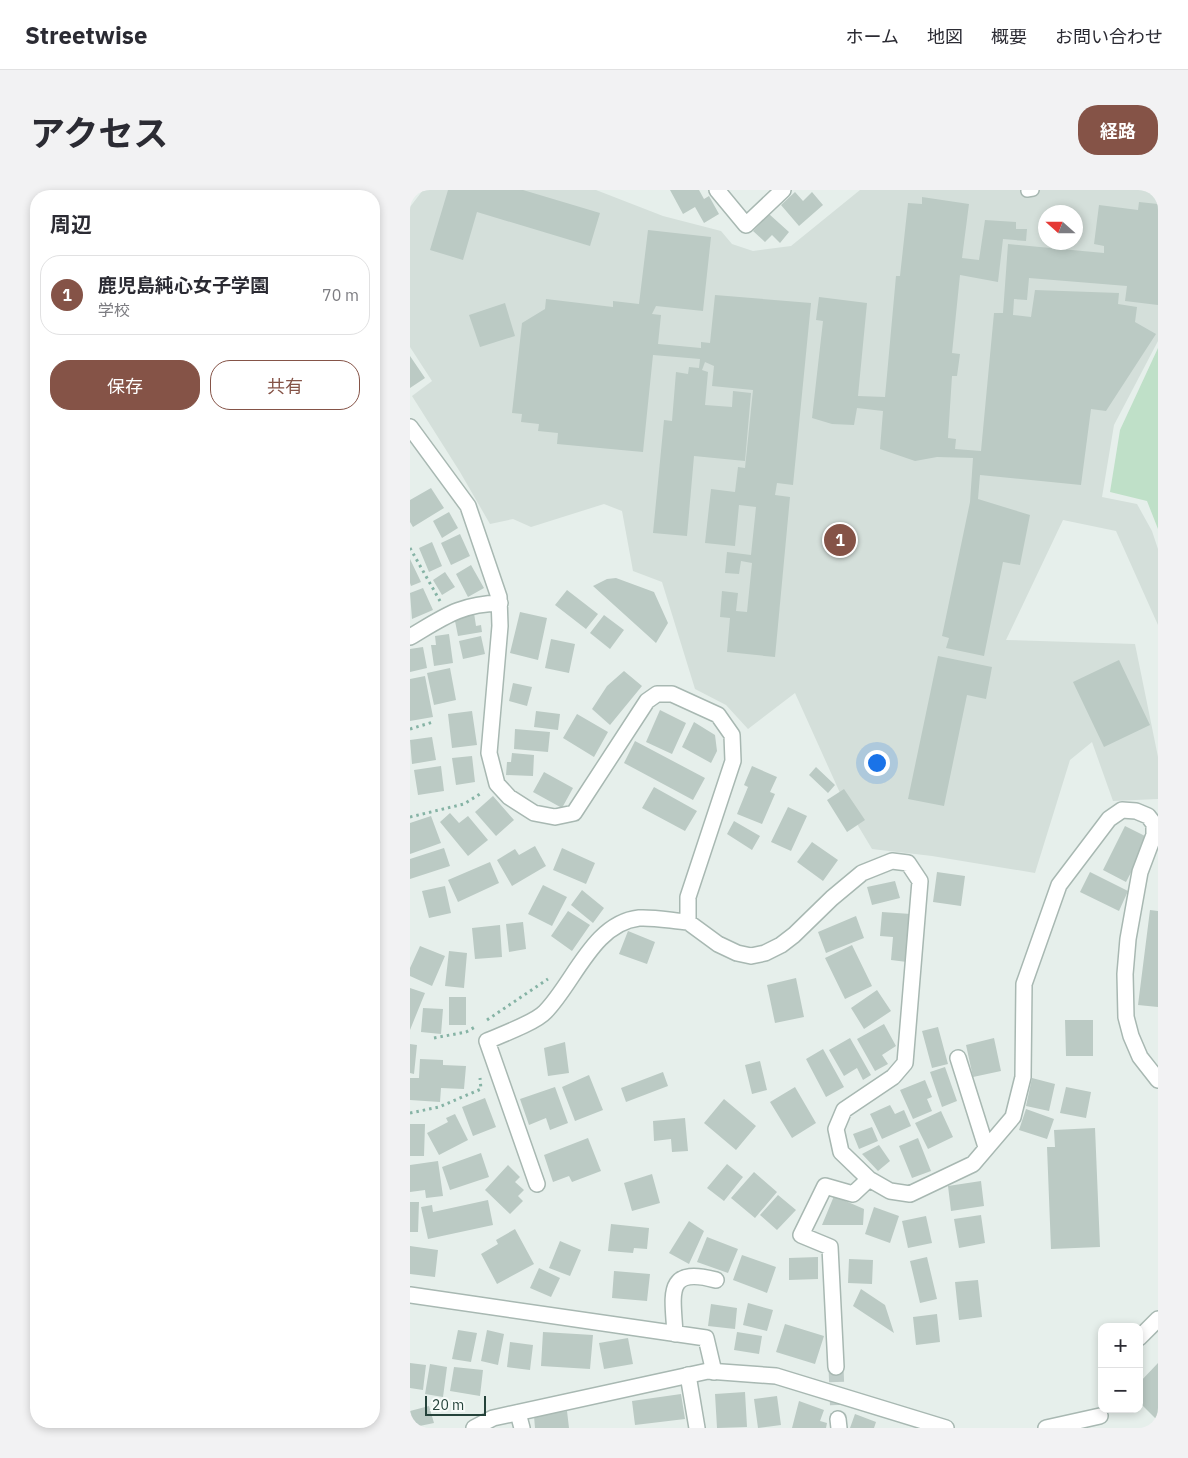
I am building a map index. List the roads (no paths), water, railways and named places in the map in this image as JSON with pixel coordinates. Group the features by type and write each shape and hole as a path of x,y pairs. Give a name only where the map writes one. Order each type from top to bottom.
{"street":[{"path":"717,190 724,201 746,225 783,190"},
{"path":"410,427 468,506 500,603 489,753 497,784 509,797 534,813 555,817 574,812 647,701 657,694 672,694 718,715 732,735 733,761 688,897 688,922"},
{"path":"410,636 449,614 474,604 500,603"},
{"path":"537,1184 488,1041 544,1014 569,984 582,960 608,930 638,918 688,922 718,944 737,953 751,956 781,945 862,873 892,861 908,863 920,881 906,1063 893,1077 844,1110 836,1129 841,1152 868,1179 890,1191 910,1194 973,1164 1013,1117 1022,1077 1024,984 1059,885 1109,819 1122,810 1136,811 1148,816 1154,824 1154,835 1140,872 1128,939 1125,974 1126,1017 1131,1036 1140,1057 1158,1080"},
{"path":"958,1058 986,1147"},
{"path":"836,1367 830,1247 801,1235 825,1186 853,1194 868,1179"},
{"path":"675,1334 673,1294 675,1283 682,1278 704,1276 716,1280"},
{"path":"410,1295 706,1338 714,1372"},
{"path":"1143,1334 1158,1319"},
{"path":"474,1428 493,1418 714,1372 776,1376 946,1428"},
{"path":"688,1376 698,1428"},
{"path":"518,1413 522,1428"},
{"path":"1046,1428 1100,1418"}],"lane":[{"path":"1027,191 1033,190"}],"tunnel":[{"path":"836,1367 838,1419"}],"place":[{"name":"鹿児島純心女子学園","path":"840,540"}]}
